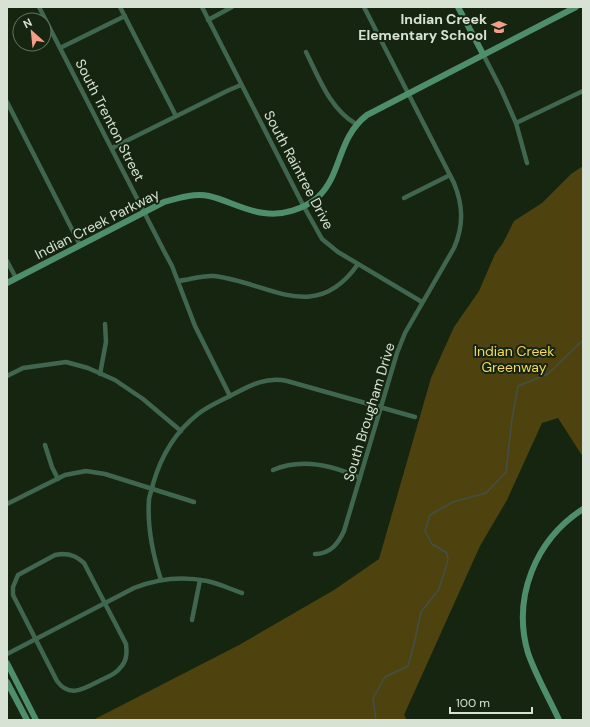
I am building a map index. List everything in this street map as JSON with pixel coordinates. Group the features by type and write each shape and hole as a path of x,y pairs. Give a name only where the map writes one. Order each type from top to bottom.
{"street":[{"name":"South Trenton Street","path":"39,7 166,253 195,326 230,396"},
{"path":"120,7 176,116"},
{"name":"South Raintree Drive","path":"202,7 303,205 322,239 338,252 422,302"},
{"path":"208,20 232,7"},
{"name":"South Brougham Drive","path":"315,554 323,554 330,550 341,537 397,353 405,333 454,248 460,231 462,216 460,202 450,175 364,7"},
{"path":"458,7 501,89 516,123 527,163"},
{"name":"Indian Creek Parkway","path":"7,283 144,212 171,200 185,197 208,196 264,213 282,213 294,210 317,197 328,184 345,143 356,124 373,111 576,7"},
{"path":"60,48 124,16"},
{"path":"306,52 332,102 343,115 356,124"},
{"path":"112,148 241,85"},
{"path":"516,123 583,90"},
{"path":"7,102 80,245"},
{"path":"404,198 450,175"},
{"path":"7,261 16,278"},
{"path":"178,281 213,276 288,295 309,297 336,287 350,275 358,264"},
{"path":"100,374 106,342 105,324"},
{"path":"7,376 23,368 66,362 88,368 115,380 143,399 181,431"},
{"path":"161,580 154,559 149,520 149,498 156,472 166,449 198,414 259,382 275,379 287,381 415,418"},
{"path":"45,445 52,467 58,479"},
{"path":"273,470 292,464 307,463 316,464 360,478"},
{"path":"7,504 58,479 71,474 86,471 105,474 194,502"},
{"path":"559,720 529,654 523,628 523,609 527,583 540,553 555,532 583,509"},
{"path":"69,554 78,557 84,563 126,644 127,654 120,668 113,674 80,691 67,690 60,686 55,678 36,639 13,595 14,582 18,575 24,571 56,555 69,554"},
{"path":"7,654 134,588 148,583 182,578 207,581 242,593"},
{"path":"192,620 200,580"},
{"path":"7,663 36,720"},
{"path":"7,682 27,720"}],"green space":[{"name":"Indian Creek Greenway","path":"583,166 583,457 558,418 542,423 507,500 480,546 404,715 407,720 93,720 239,645 334,590 379,559 431,378 454,327 479,291 495,254 503,243 514,221 542,203 571,174"}],"waterway":[{"path":"376,720 373,698 385,677 408,666 421,612 439,589 448,560 447,553 432,544 425,531 430,515 453,502 486,493 506,472 512,419 518,386 548,374 583,340"}],"place":[{"name":"Indian Creek Elementary School","path":"499,27"}]}
